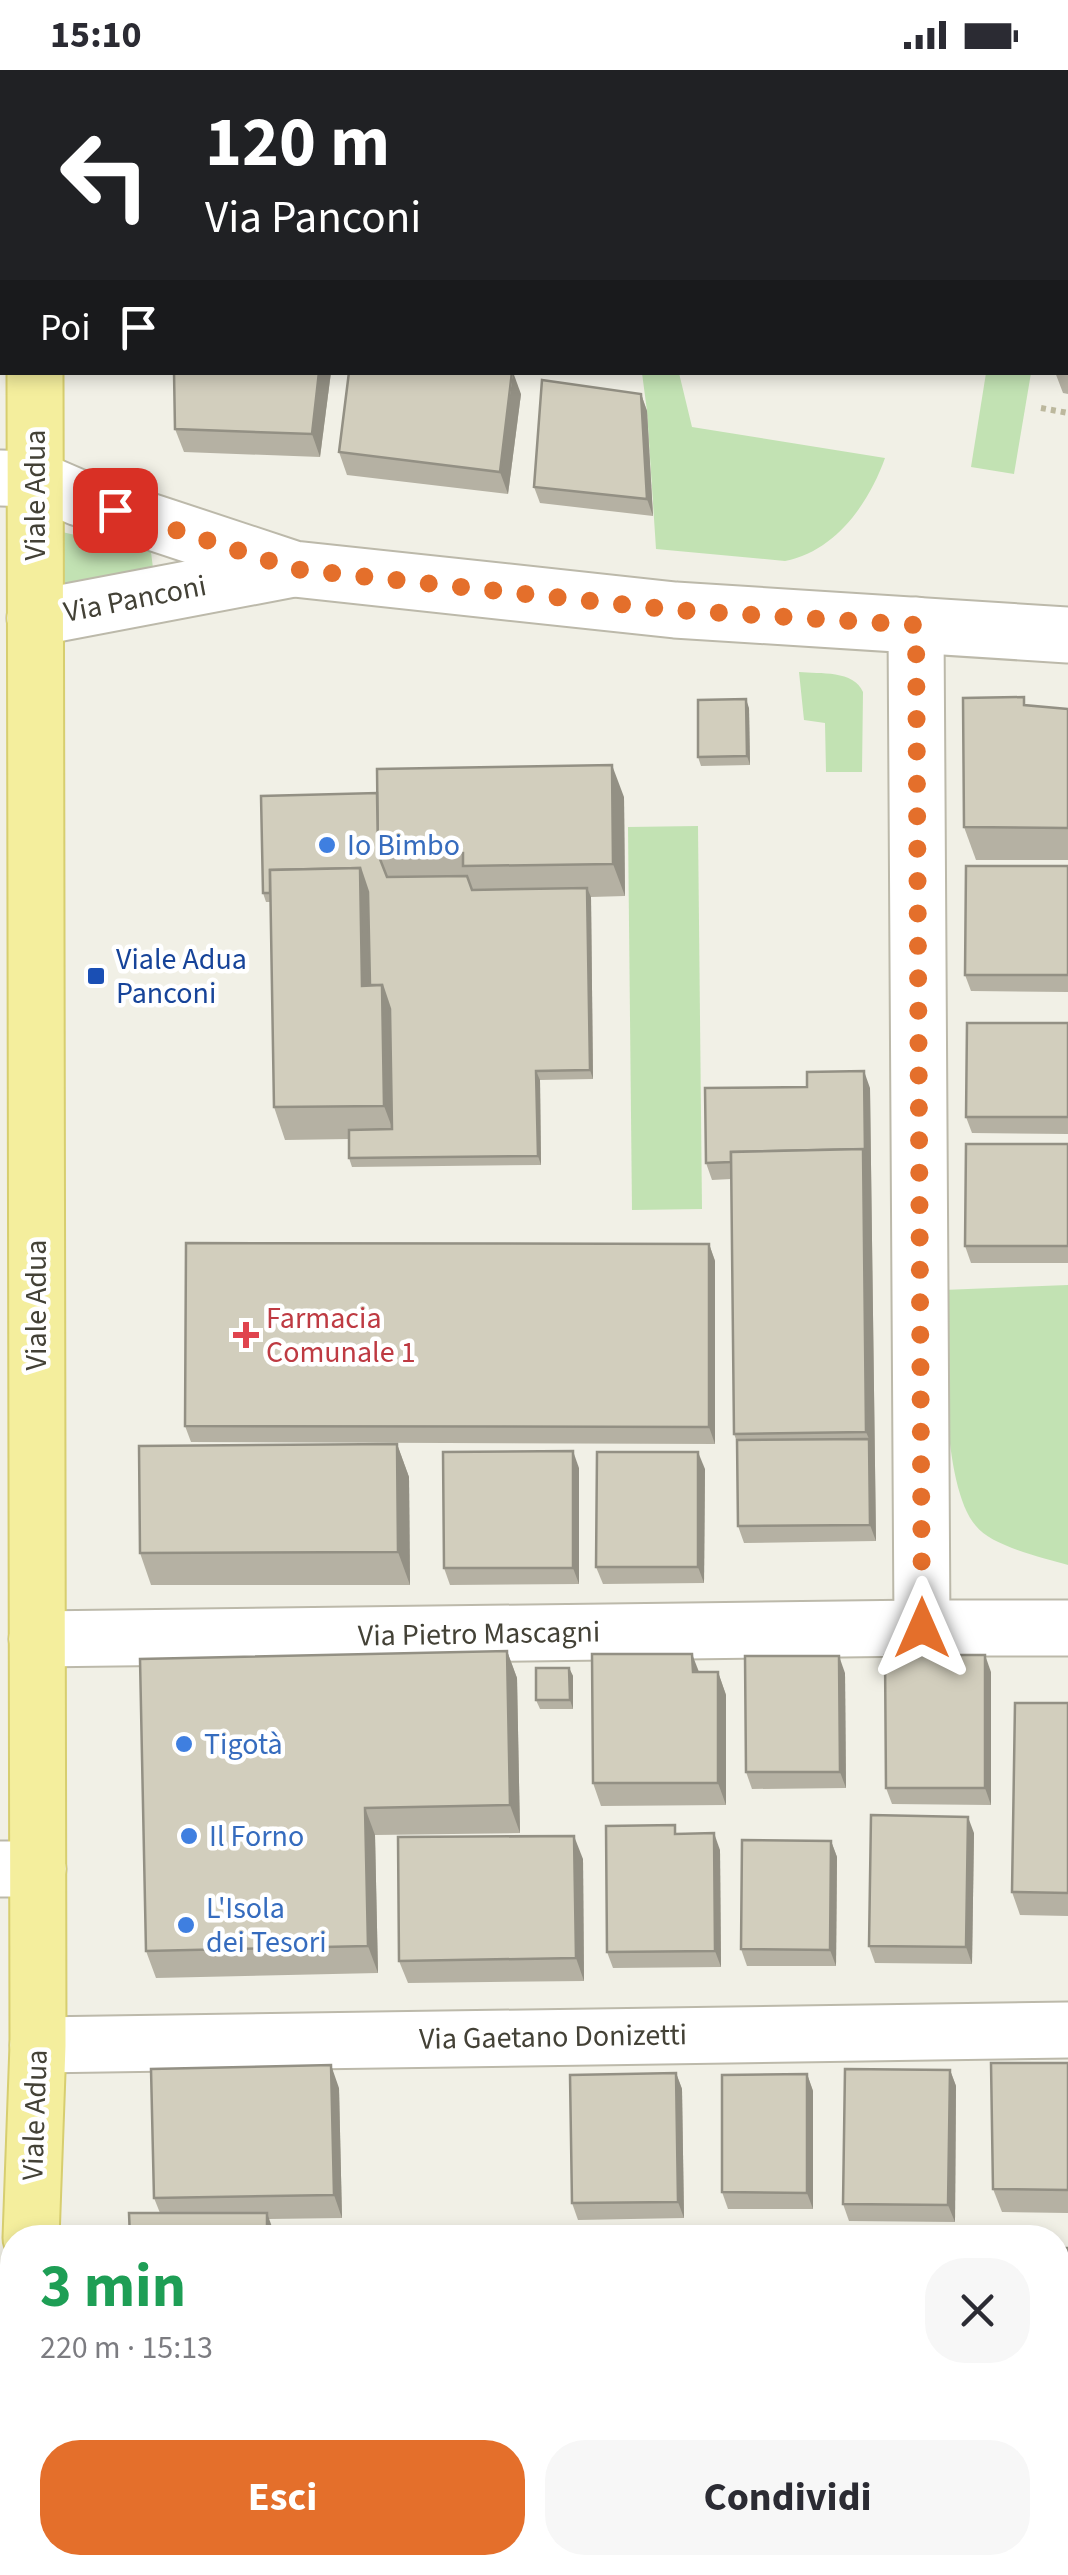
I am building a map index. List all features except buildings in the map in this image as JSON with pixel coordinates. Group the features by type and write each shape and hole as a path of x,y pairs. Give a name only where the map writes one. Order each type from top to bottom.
{"main road":[{"name":"Viale Adua","path":"31,2225 38,2045 19,1868 37,1639 35,618 18,479 35,375"}],"street":[{"name":"Via Panconi","path":"18,479 294,569 675,610 1068,635"},
{"name":"Via Panconi","path":"35,618 294,569"},
{"path":"916,625 922,1628"},
{"name":"Via Pietro Mascagni","path":"37,1639 1068,1628"},
{"name":"Via Gaetano Donizetti","path":"38,2045 1068,2030"}],"path":[{"path":"1041,408 1068,413"}],"green space":[{"path":"642,375 679,375 692,427 885,458 870,492 848,523 803,556 785,561 656,549"},
{"path":"986,375 1031,375 1014,474 971,467"},
{"path":"62,532 151,552 153,568 63,588"},
{"path":"799,672 826,673 859,685 863,692 862,772 826,772 825,723 804,720"},
{"path":"698,826 702,1209 632,1210 628,827"},
{"path":"1068,1285 1068,1565 993,1540 976,1526 965,1506 956,1480 947,1414 943,1290"}],"place":[{"name":"Io Bimbo","path":"327,845"},
{"name":"Viale Adua Panconi","path":"96,976"},
{"name":"Farmacia Comunale 1","path":"246,1335"},
{"name":"Tigotà","path":"184,1744"},
{"name":"Il Forno","path":"189,1836"},
{"name":"L'Isola dei Tesori","path":"186,1925"}],"route":[{"path":"115,510 294,569 675,610 916,625 922,1628"}]}
